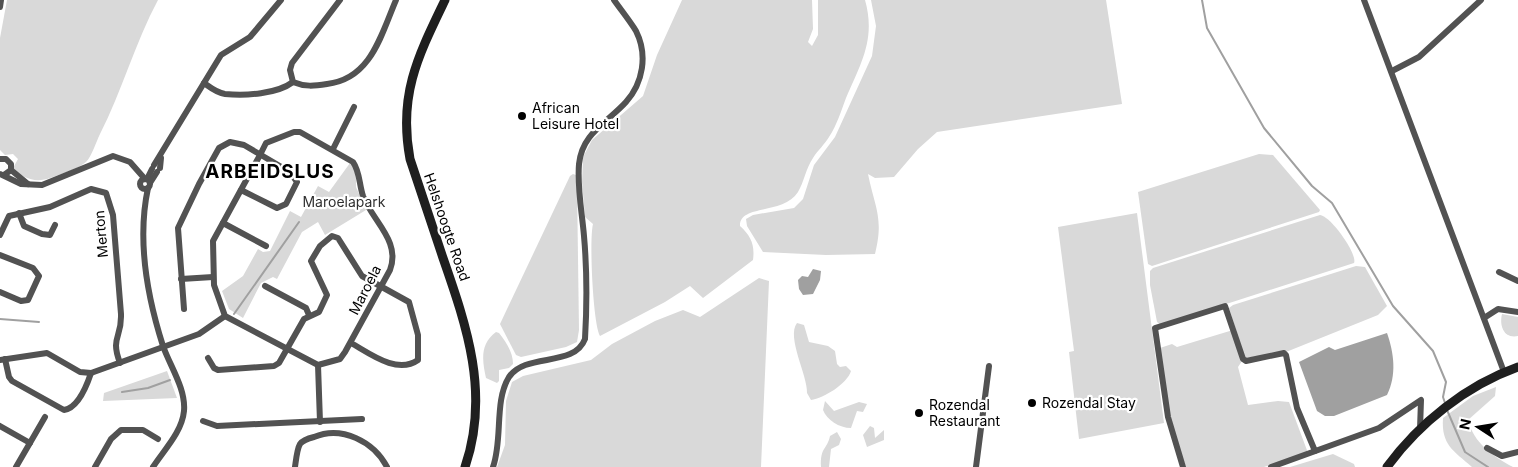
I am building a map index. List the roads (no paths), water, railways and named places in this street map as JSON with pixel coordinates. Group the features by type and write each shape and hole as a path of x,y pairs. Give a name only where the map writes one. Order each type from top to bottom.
{"main road":[{"name":"Helshoogte Road","path":"446,0 415,66 407,99 406,131 410,160 468,331 474,364 474,425 465,467"},
{"path":"1388,467 1420,429 1459,398 1504,372 1518,367"}],"street":[{"path":"0,7 1,0"},
{"path":"153,467 178,430 184,412 181,390 164,348 150,296 143,236 145,199 150,177 221,55 250,37 281,0"},
{"path":"293,82 290,70 292,63 340,0"},
{"path":"293,82 303,86 314,86 336,83 356,74 366,64 374,50 396,0"},
{"path":"493,467 499,447 501,399 509,377 521,366 573,353 582,345 585,339 586,258 579,162 589,137 600,123 625,103 632,93 639,81 643,59 636,32 614,0"},
{"path":"1364,0 1504,372"},
{"path":"1392,71 1420,57 1481,0"},
{"path":"204,84 218,92 234,94 283,89 293,82"},
{"path":"333,149 354,108"},
{"name":"Maroela","path":"225,316 213,277 213,241 266,143 300,132 333,149 353,162 358,168 363,195 387,236 394,260 351,343 340,359 318,365"},
{"path":"184,309 178,228 216,153 224,144 237,142 294,175 296,182 286,204 277,208 241,190"},
{"path":"1,174 15,182 42,184 113,156 130,162 150,177"},
{"path":"1,157 10,162 11,170 28,184"},
{"path":"1,174 11,170"},
{"name":"Merton","path":"19,213 50,207 91,189 101,190 106,193 112,210 121,314 121,325 114,342 120,363"},
{"path":"0,235 9,216 19,213 24,226 42,234 50,235 55,225"},
{"path":"223,223 266,246"},
{"path":"208,358 214,368 218,370 270,368 279,363 304,319 309,315 319,312 327,295 311,261 320,246 332,236 338,238 362,276 409,302 418,335 418,360 414,363 393,364 351,343"},
{"path":"0,255 33,268 39,276 28,300 21,300 0,292"},
{"path":"1499,272 1518,281"},
{"path":"181,279 213,277"},
{"path":"265,286 306,308 309,315"},
{"path":"1184,467 1172,434 1155,328 1225,306 1243,359 1246,362 1284,353 1286,355 1297,408 1315,451"},
{"path":"1484,318 1498,309 1518,312"},
{"path":"90,373 88,383 74,406 64,410 12,381 3,360 47,354 80,372 90,373 199,334 225,316 318,365 320,422"},
{"path":"976,467 988,366"},
{"path":"1271,467 1379,428 1422,400 1420,429"},
{"path":"16,467 45,417"},
{"path":"203,421 217,426 362,419"},
{"path":"0,426 30,443"},
{"path":"95,467 111,439 121,430 143,430 158,439"},
{"path":"295,467 300,445 303,442 324,433 337,433 350,435 374,449 388,467"},
{"path":"1487,448 1502,456 1518,452"}],"waterway":[{"path":"1202,0 1207,28 1264,128 1312,186 1332,203 1393,306 1433,351 1446,382 1443,397 1445,403"},
{"path":"234,314 299,222"},
{"path":"0,319 39,322"},
{"path":"122,392 148,388 170,380"},
{"path":"1447,410 1465,452 1488,467"}],"place":[{"name":"African Leisure Hotel","path":"522,116"},
{"name":"Rozendal Stay","path":"1032,403"},
{"name":"Rozendal Restaurant","path":"919,413"}],"district":[{"name":"ARBEIDSLUS","path":"270,171"}],"park label":[{"name":"Maroelapark","path":"344,202"}]}
